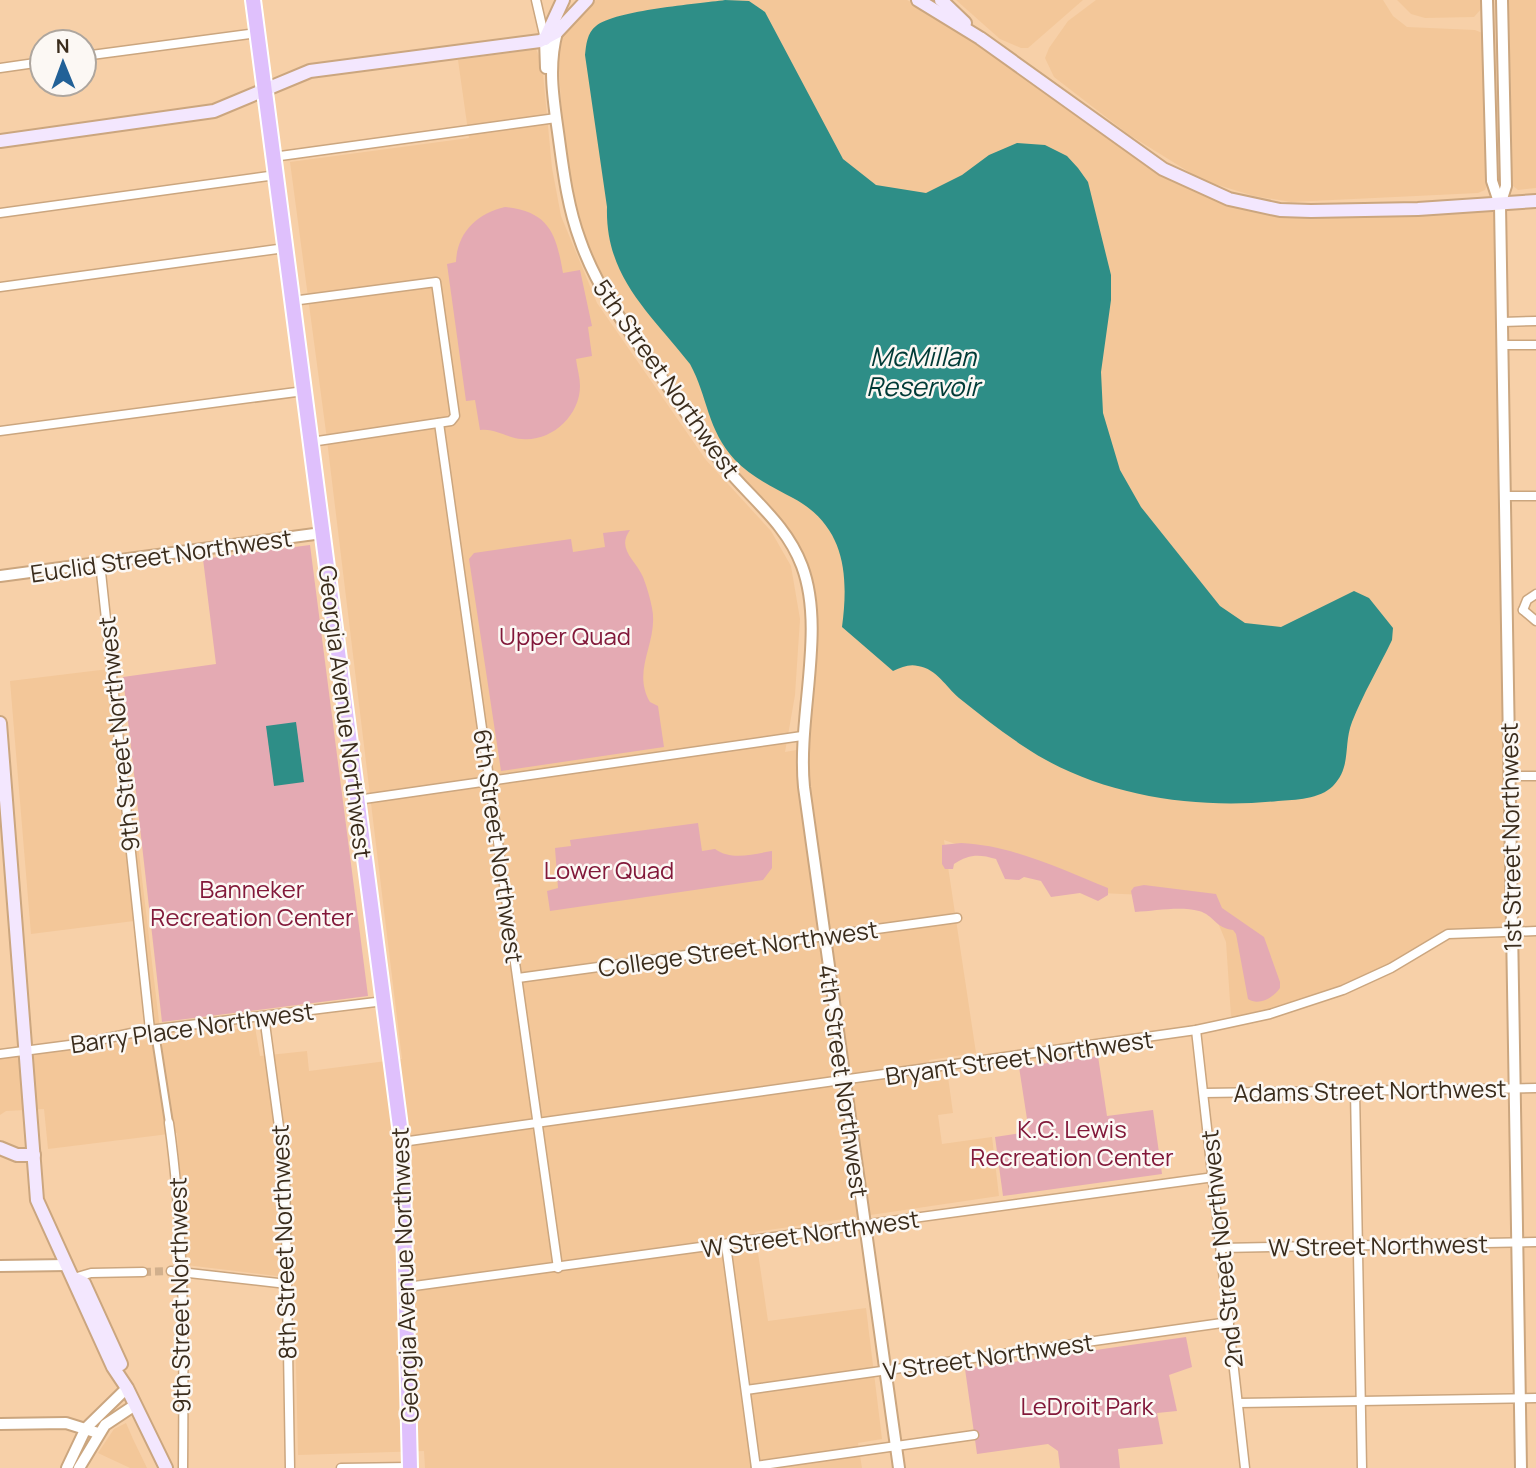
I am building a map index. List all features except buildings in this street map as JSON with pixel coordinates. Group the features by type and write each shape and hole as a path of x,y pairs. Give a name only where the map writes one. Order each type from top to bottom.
{"highway":[{"name":"Georgia Avenue Northwest","path":"253,0 402,1142 410,1468"}],"main road":[{"path":"545,40 563,0"},
{"path":"560,29 572,0"},
{"path":"0,141 206,113 241,103 307,72 545,40 560,29 587,0"},
{"path":"918,0 980,38 1155,164 1178,178 1229,199 1259,206 1311,211 1500,205 1536,201"},
{"path":"941,0 980,38"},
{"path":"0,723 38,1204 74,1278 84,1283 120,1364 127,1388 166,1468"},
{"path":"0,1148 17,1155 34,1155"}],"street":[{"name":"5th Street Northwest","path":"536,0 545,40 546,68 552,87"},
{"name":"1st Street Northwest","path":"1487,0 1492,181 1500,205 1521,1468"},
{"name":"1st Street Northwest","path":"1500,205 1506,186 1502,0"},
{"name":"5th Street Northwest","path":"560,29 552,59 552,87 572,215 587,260 604,292 719,460 780,526 802,565 810,593 812,622 802,736"},
{"path":"98,54 257,33"},
{"path":"0,68 28,64"},
{"path":"273,157 556,118"},
{"path":"0,214 276,176"},
{"path":"0,286 285,248"},
{"path":"292,301 432,281 438,285 453,392 455,416 451,421 311,442"},
{"path":"1502,322 1536,321"},
{"path":"1502,345 1536,345"},
{"path":"0,431 304,391"},
{"name":"6th Street Northwest","path":"439,424 558,1268"},
{"path":"1504,496 1536,496"},
{"name":"Euclid Street Northwest","path":"0,576 322,533"},
{"name":"9th Street Northwest","path":"100,563 150,1030"},
{"path":"1523,610 1527,600 1536,594"},
{"path":"1506,610 1523,610 1536,621"},
{"path":"357,800 802,736"},
{"name":"4th Street Northwest","path":"802,736 804,787 899,1468"},
{"path":"1509,776 1536,776"},
{"name":"College Street Northwest","path":"518,978 957,918"},
{"name":"Bryant Street Northwest","path":"402,1142 1196,1030 1270,1014 1343,990 1391,968 1448,934 1536,931"},
{"name":"Barry Place Northwest","path":"0,1054 150,1030 384,1000"},
{"name":"8th Street Northwest","path":"264,1016 285,1171 290,1468"},
{"name":"2nd Street Northwest","path":"1196,1030 1245,1468"},
{"name":"9th Street Northwest","path":"156,1039 175,1153 183,1468"},
{"name":"Adams Street Northwest","path":"1204,1093 1536,1088"},
{"path":"1355,1090 1362,1468"},
{"name":"W Street Northwest","path":"407,1287 1214,1177"},
{"name":"W Street Northwest","path":"1221,1248 1536,1242"},
{"path":"726,1245 756,1467 974,1435"},
{"path":"0,1266 67,1265"},
{"path":"176,1271 287,1284"},
{"path":"74,1278 91,1273 143,1272"},
{"name":"V Street Northwest","path":"746,1390 1229,1322"},
{"path":"67,1468 86,1428 127,1388"},
{"path":"1238,1403 1536,1398"},
{"path":"79,1468 98,1433 114,1417 135,1405"},
{"path":"0,1424 66,1423 98,1433"},
{"path":"341,1468 410,1468"}],"shaded area":[{"path":"596,0 907,0 980,38 1155,164 1218,195 1301,211 1500,205 1511,932 1455,933 1327,996 1239,1022 1231,1016 1226,942 1211,906 1167,896 1100,893 944,840 976,1053 929,1060 932,1079 948,1077 953,1113 938,1115 942,1144 992,1137 999,1196 755,1232 768,1321 866,1308 882,1439 858,1443 862,1468 425,1468 424,1451 298,1455 294,1278 186,1265 177,1133 48,1149 44,1109 6,1111 0,1115 0,1059 147,1040 134,921 31,934 10,681 117,668 161,1038 255,1027 260,1056 307,1051 309,1071 402,1059 326,432 290,162 469,138 458,60 536,49 542,63 552,168 561,216 597,303 706,460 771,531 791,566 800,619 795,695 785,752 802,749 812,622 797,553 729,472 608,299 566,191 558,50 564,33 585,8"},
{"path":"956,0 1083,0 1028,48 1021,48 1000,39"},
{"path":"1096,0 1383,0 1393,16 1407,27 1475,30 1485,34 1488,183 1485,190 1478,193 1291,202 1254,196 1202,180 1128,134 1054,77 1045,58 1049,48 1068,21"},
{"path":"1397,0 1481,0 1481,9 1474,17 1425,18 1411,14"},
{"path":"1509,0 1536,0 1536,188 1518,190 1512,185"},
{"path":"126,1423 147,1468 130,1468 98,1453 114,1429"}],"green space":[{"path":"505,207 532,214 548,227 557,247 563,273 580,270 592,326 588,327 592,356 576,359 580,386 575,407 562,425 533,439 480,430 475,400 466,401 447,264 456,262 460,242 477,219"},
{"name":"Upper Quad","path":"630,530 626,537 626,549 643,577 652,608 652,633 643,679 650,702 658,706 664,747 501,771 469,559 474,553 571,539 573,552 605,547 603,533"},
{"name":"Banneker Recreation Center","path":"310,545 368,996 162,1022 123,677 216,664 203,559"},
{"name":"Lower Quad","path":"698,823 702,851 715,849 735,856 772,851 772,868 763,880 550,911 547,891 558,888 555,848 571,846 570,840"},
{"path":"961,843 998,848 1036,859 1108,888 1108,895 1098,901 1080,893 1051,897 1041,881 1024,877 1019,880 1005,879 996,859 984,856 964,858 954,864 953,869 945,869 942,864 942,845"},
{"path":"1144,885 1216,894 1222,908 1264,937 1280,988 1266,1000 1257,1002 1248,999 1233,930 1222,927 1204,913 1192,910 1135,912 1131,891 1134,887"},
{"name":"K.C. Lewis Recreation Center","path":"1098,1056 1107,1116 1153,1110 1162,1174 1003,1196 995,1137 1029,1132 1019,1067"},
{"name":"LeDroit Park","path":"1186,1337 1192,1367 1169,1375 1177,1411 1157,1413 1163,1444 1118,1449 1120,1468 1060,1468 1058,1451 1048,1444 977,1454 965,1369"}],"water":[{"name":"McMillan Reservoir","path":"725,0 749,1 765,12 843,159 876,185 926,193 962,175 989,155 1017,143 1045,145 1067,156 1078,168 1088,182 1111,275 1111,300 1101,372 1103,413 1120,470 1141,507 1220,606 1245,623 1281,627 1354,591 1369,598 1393,628 1392,640 1352,722 1343,771 1328,790 1299,799 1212,803 1146,795 1081,777 1023,746 959,698 931,671 912,665 893,671 842,627 845,588 840,553 833,537 810,509 748,472 726,449 713,425 690,364 633,293 622,274 608,232 607,207 585,55 589,36 596,26 621,16 658,8"},
{"path":"296,722 304,782 274,786 266,726"}],"tunnel":[{"path":"143,1272 171,1271"}]}
